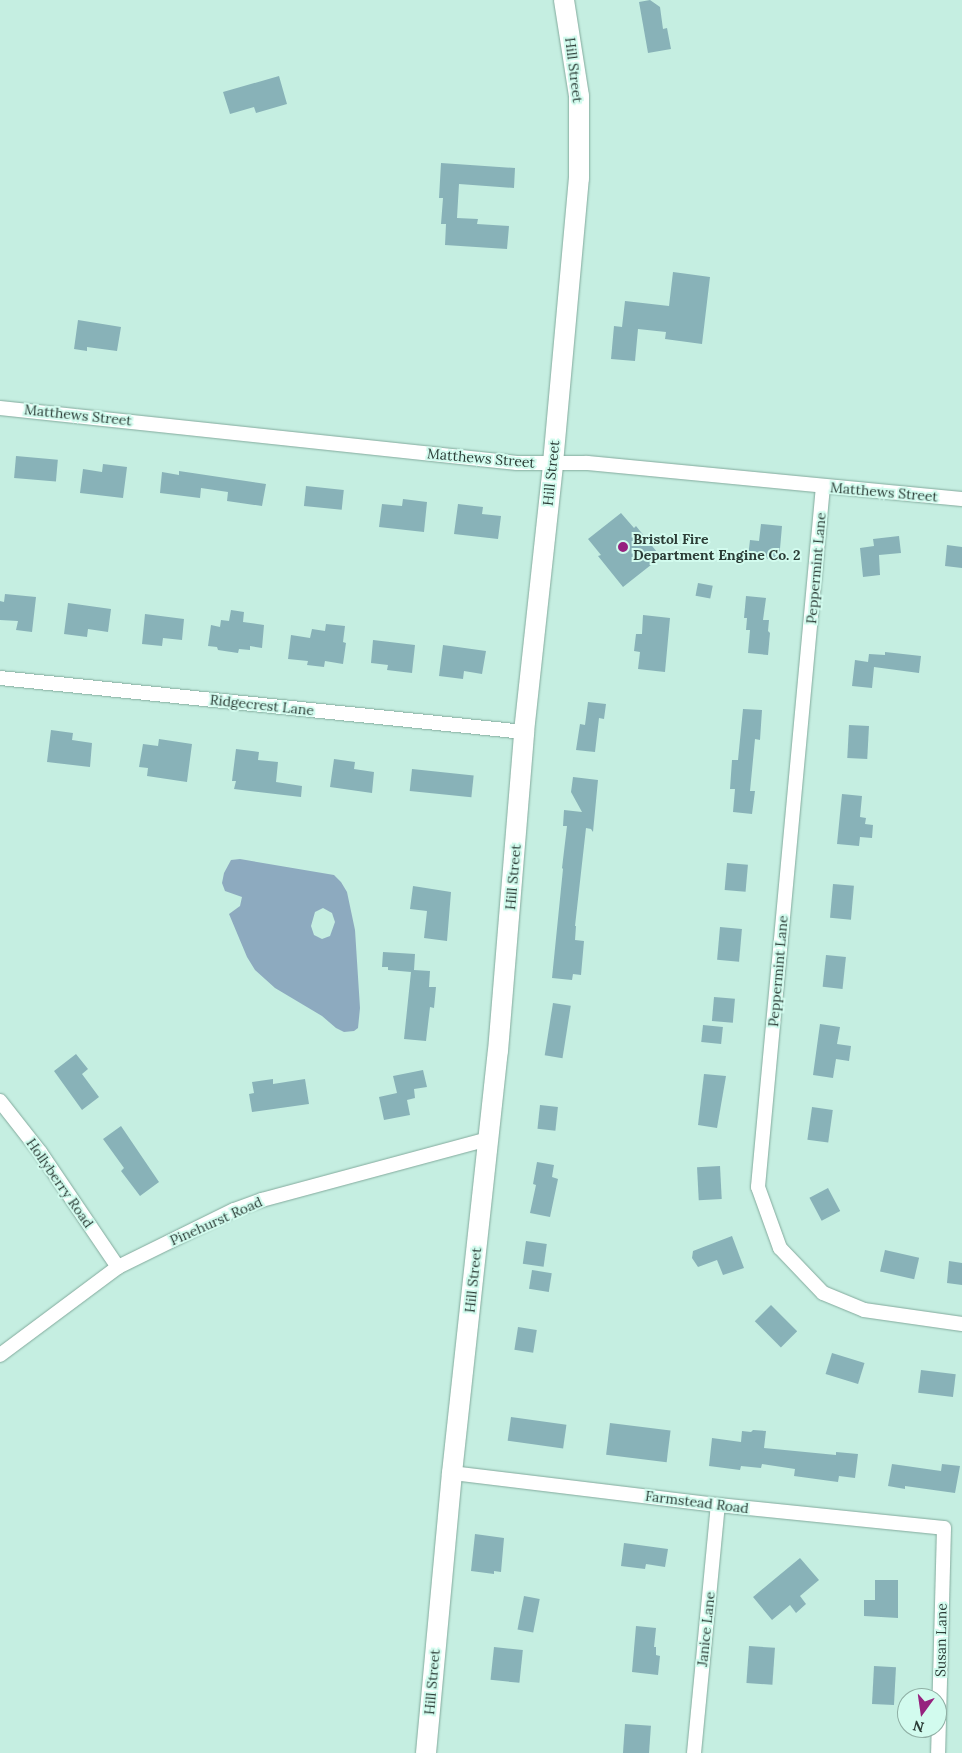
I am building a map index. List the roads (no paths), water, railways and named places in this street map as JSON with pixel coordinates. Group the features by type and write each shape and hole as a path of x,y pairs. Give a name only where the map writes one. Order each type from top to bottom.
{"street":[{"name":"Hill Street","path":"426,1753 452,1473 498,1051 524,732 553,463 579,178 578,96 564,0"},
{"name":"Matthews Street","path":"0,408 517,463 587,463 962,499"},
{"name":"Peppermint Lane","path":"823,486 758,1187 780,1248 824,1293 864,1310 962,1324"},
{"name":"Ridgecrest Lane","path":"0,678 524,732"},
{"name":"Hollyberry Road","path":"0,1101 40,1152 118,1267"},
{"name":"Pinehurst Road","path":"0,1354 118,1267 220,1216 262,1200 488,1139"},
{"name":"Farmstead Road","path":"452,1473 718,1505 944,1528"},
{"name":"Janice Lane","path":"694,1753 718,1505"},
{"name":"Susan Lane","path":"938,1753 944,1528"}],"water":[{"path":"240,859 334,875 341,882 347,892 355,930 360,1008 358,1028 354,1031 344,1032 336,1028 322,1016 275,988 255,970 247,957 229,914 240,906 242,897 225,891 222,883 224,873 231,860","holes":["323,908 332,913 335,922 330,936 322,939 314,935 311,926 315,912"]}],"place":[{"name":"Bristol Fire Department Engine Co. 2","path":"623,547"}]}
